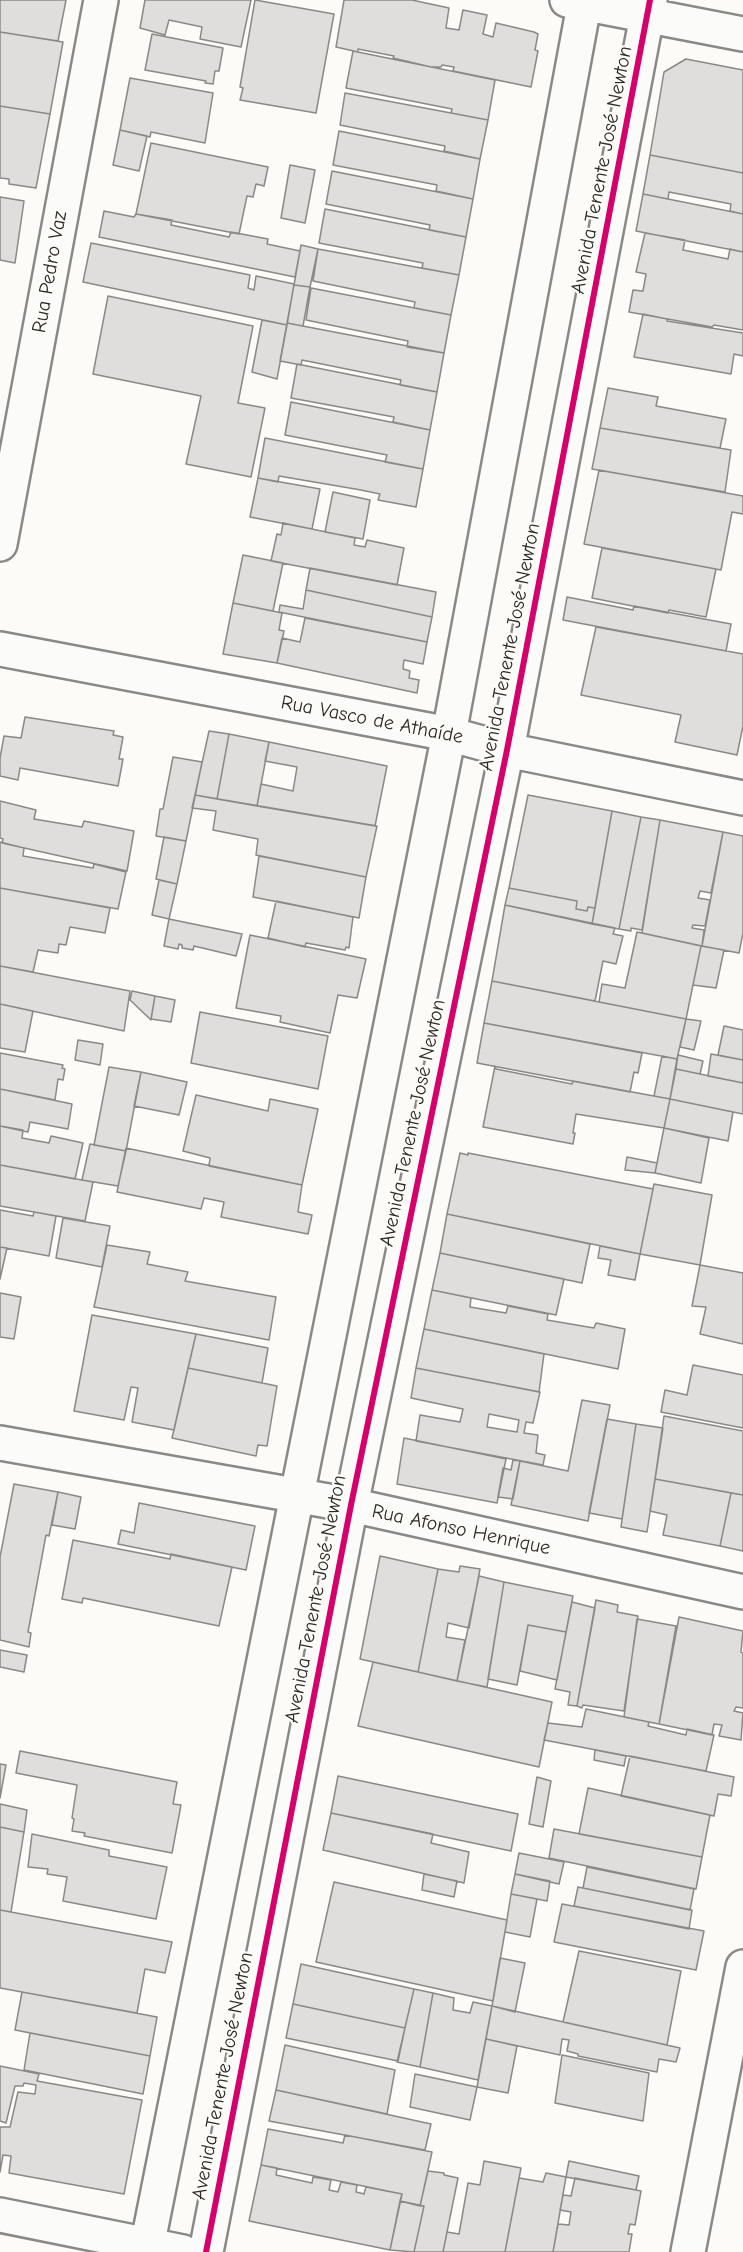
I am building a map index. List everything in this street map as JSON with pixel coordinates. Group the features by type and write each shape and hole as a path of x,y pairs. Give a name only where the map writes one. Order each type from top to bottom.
{"street":[{"name":"Rua Pedro Vaz","path":"0,544 100,0"},
{"path":"579,1 649,8 743,34"},
{"name":"Avenida Tenente José Newton","path":"147,2248 299,1496 449,734 579,1"},
{"name":"Avenida Tenente José Newton","path":"206,2252 351,1505 507,750 649,8"},
{"name":"Rua Vasco de Athaíde","path":"0,648 449,734 507,750 743,798"},
{"name":"Rua Afonso Henrique","path":"0,1443 351,1505 743,1592"},
{"path":"688,2252 743,1967"},
{"path":"0,2215 147,2248 183,2252"}],"building":[{"path":"0,0 66,0 58,41 0,32"},
{"path":"145,0 251,0 241,47 200,39 202,27 169,20 165,35 140,28"},
{"path":"255,0 334,14 316,113 240,100 243,88 240,87"},
{"path":"344,0 412,0 449,8 446,28 459,30 463,10 487,15 483,34 493,37 496,23 534,32 538,34 535,50 538,51 531,87 453,71 454,67 442,65 431,67 393,58 394,56 336,47"},
{"path":"0,32 63,42 50,114 0,106"},
{"path":"152,34 223,48 219,71 215,71 213,84 145,70"},
{"path":"353,51 495,80 488,120 451,113 452,109 346,88"},
{"path":"686,59 743,70 743,173 650,155 664,72"},
{"path":"130,78 213,93 205,143 151,132 150,137 120,130"},
{"path":"345,93 488,120 480,159 444,151 445,146 340,125"},
{"path":"0,106 50,114 36,188 9,184 9,179 0,178"},
{"path":"120,130 147,136 139,171 113,165"},
{"path":"339,131 480,159 473,199 436,191 437,185 333,165"},
{"path":"151,143 268,167 264,186 256,184 253,197 247,196 239,234 136,214"},
{"path":"650,155 743,173 743,214 730,211 731,204 669,192 668,199 643,194"},
{"path":"290,165 315,170 305,223 281,218"},
{"path":"332,171 473,199 466,237 429,230 430,225 326,204"},
{"path":"643,194 743,214 743,252 636,231"},
{"path":"0,197 24,201 15,263 0,260"},
{"path":"325,209 466,237 459,275 422,268 423,263 319,243"},
{"path":"104,211 134,217 136,214 172,220 171,225 229,237 231,232 268,239 267,244 300,251 295,277 99,237"},
{"path":"645,233 685,240 683,250 728,259 730,249 743,252 743,330 714,325 712,327 629,312 633,290 643,291 646,274 636,272"},
{"path":"91,243 250,275 248,288 254,290 256,276 294,284 287,325 83,282"},
{"path":"301,245 318,249 310,287 294,285"},
{"path":"318,249 459,275 451,315 414,308 415,302 313,281"},
{"path":"294,285 310,287 303,326 287,323"},
{"path":"311,288 451,315 444,353 407,347 408,341 306,320"},
{"path":"108,296 253,326 238,403 265,408 251,477 186,464 201,396 93,374"},
{"path":"643,314 667,319 667,321 743,333 743,356 734,354 731,374 634,357"},
{"path":"262,320 287,325 277,379 252,372"},
{"path":"287,323 444,353 437,392 400,385 401,380 302,360 301,365 280,361"},
{"path":"297,364 437,392 430,430 393,422 394,417 291,398"},
{"path":"608,388 658,397 656,406 726,419 720,448 600,428"},
{"path":"291,402 430,430 423,469 385,462 387,455 285,435"},
{"path":"600,428 731,450 725,492 592,469"},
{"path":"265,438 423,469 416,507 378,500 380,494 361,490 279,476 278,482 258,478"},
{"path":"599,470 743,496 743,514 732,512 721,570 584,544"},
{"path":"258,478 320,489 312,529 250,517"},
{"path":"333,492 370,500 363,539 325,532"},
{"path":"283,523 355,538 354,545 365,547 367,540 404,548 397,585 271,561 277,534 281,535"},
{"path":"602,548 716,569 706,617 669,610 668,613 592,598"},
{"path":"243,555 283,563 273,611 233,603"},
{"path":"310,568 436,592 432,617 306,590"},
{"path":"306,590 432,617 427,642 279,612 280,605 303,609"},
{"path":"567,597 633,610 634,606 731,624 726,651 563,620"},
{"path":"233,603 282,613 279,630 284,631 277,663 223,654"},
{"path":"305,618 427,642 423,664 404,660 403,669 410,671 409,678 419,680 417,693 277,663 282,638 300,642"},
{"path":"596,627 743,654 743,726 737,755 675,742 681,715 581,695"},
{"path":"25,717 114,731 113,735 123,737 119,759 123,759 118,786 20,768 18,780 0,776 4,736 21,738"},
{"path":"209,731 229,734 217,799 195,795"},
{"path":"229,734 269,742 257,806 217,799"},
{"path":"269,742 387,766 375,826 257,806 261,784 293,791 297,767 265,761"},
{"path":"173,757 202,762 186,841 156,836"},
{"path":"195,795 377,826 366,877 256,855 258,839 213,830 216,811 192,808"},
{"path":"528,795 612,811 595,908 588,907 587,911 576,909 577,901 509,888"},
{"path":"0,801 36,810 34,819 82,827 84,821 134,831 127,871 2,843"},
{"path":"612,811 641,817 619,929 592,924"},
{"path":"641,817 660,820 642,930 631,928 631,931 619,929"},
{"path":"660,820 723,832 711,893 700,891 698,898 710,900 705,926 693,925 692,928 704,930 702,946 642,933"},
{"path":"723,832 743,836 743,933 739,953 702,946"},
{"path":"164,837 186,841 177,884 156,879"},
{"path":"0,842 24,848 23,856 93,868 94,864 126,872 118,909 0,888"},
{"path":"259,856 366,877 359,918 253,897"},
{"path":"159,880 177,884 169,919 152,915"},
{"path":"0,888 110,908 105,933 70,927 66,945 59,944 58,953 38,950 33,972 0,966"},
{"path":"509,888 577,901 576,909 587,911 588,907 595,908 592,924 505,905"},
{"path":"276,901 353,917 349,948 346,947 345,950 306,943 305,947 268,938"},
{"path":"505,905 615,928 613,934 623,936 616,964 603,961 595,1001 492,981"},
{"path":"169,919 242,934 236,956 194,946 193,950 182,948 179,944 178,949 164,946"},
{"path":"637,932 701,946 686,1019 599,1002 602,984 625,988"},
{"path":"250,935 366,959 357,998 338,995 330,1033 280,1022 281,1016 236,1008"},
{"path":"701,946 724,950 716,988 693,985"},
{"path":"0,966 130,991 124,1031 0,1004"},
{"path":"492,981 686,1019 677,1059 484,1023"},
{"path":"132,991 155,996 151,1020 130,1000"},
{"path":"155,996 175,1000 171,1022 151,1019"},
{"path":"0,1004 33,1011 25,1052 0,1048"},
{"path":"200,1012 328,1036 318,1089 191,1063"},
{"path":"686,1019 701,1021 694,1050 680,1047"},
{"path":"484,1023 642,1053 638,1073 634,1072 630,1092 477,1063"},
{"path":"724,1026 743,1030 743,1060 718,1055"},
{"path":"78,1040 103,1044 100,1065 75,1060"},
{"path":"0,1053 63,1065 62,1068 65,1069 63,1080 58,1079 55,1100 0,1089"},
{"path":"711,1054 743,1060 743,1083 708,1076"},
{"path":"678,1055 703,1061 700,1074 676,1069"},
{"path":"662,1056 677,1059 670,1099 654,1096"},
{"path":"495,1066 496,1069 572,1084 573,1081 670,1099 664,1128 576,1114 573,1144 483,1127"},
{"path":"109,1067 141,1072 126,1151 94,1145"},
{"path":"676,1069 743,1083 743,1114 670,1099"},
{"path":"141,1072 187,1082 179,1115 134,1106"},
{"path":"0,1089 72,1104 68,1129 30,1122 28,1132 0,1126"},
{"path":"196,1095 268,1111 270,1099 318,1109 302,1185 209,1166 210,1158 183,1151"},
{"path":"670,1099 733,1112 728,1141 664,1128"},
{"path":"0,1126 23,1130 22,1138 49,1143 51,1136 83,1143 75,1179 0,1165"},
{"path":"664,1128 709,1138 701,1183 655,1173"},
{"path":"90,1144 126,1151 118,1186 82,1180"},
{"path":"126,1148 302,1185 298,1212 312,1215 308,1234 221,1217 224,1202 204,1198 201,1209 117,1192"},
{"path":"460,1153 653,1189 640,1254 447,1214"},
{"path":"627,1157 657,1163 655,1173 625,1170"},
{"path":"0,1165 93,1182 85,1221 0,1206"},
{"path":"654,1184 712,1195 700,1265 640,1254"},
{"path":"0,1210 33,1216 34,1212 56,1216 49,1256 0,1247"},
{"path":"447,1214 590,1244 582,1283 440,1253"},
{"path":"63,1218 110,1226 102,1267 56,1258"},
{"path":"107,1245 150,1252 147,1264 188,1272 185,1281 276,1297 269,1340 94,1307"},
{"path":"600,1246 640,1254 635,1280 608,1275 611,1260 598,1258"},
{"path":"0,1247 7,1248 0,1279"},
{"path":"440,1253 564,1279 556,1315 432,1290"},
{"path":"700,1265 743,1273 743,1344 700,1334 706,1307 692,1306"},
{"path":"432,1290 471,1298 470,1307 506,1313 508,1306 548,1314 547,1320 594,1328 596,1323 625,1329 618,1369 424,1329"},
{"path":"0,1293 21,1297 14,1339 0,1337"},
{"path":"92,1315 196,1334 174,1430 132,1422 138,1388 131,1387 124,1420 74,1411"},
{"path":"424,1329 544,1354 539,1392 416,1368"},
{"path":"196,1334 268,1348 262,1383 188,1368"},
{"path":"693,1365 743,1375 743,1428 661,1412 665,1390 687,1395"},
{"path":"188,1368 277,1386 267,1446 258,1445 256,1456 172,1438"},
{"path":"416,1368 540,1392 533,1423 526,1422 524,1433 538,1435 536,1453 545,1455 543,1465 416,1441 420,1415 460,1422 463,1409 411,1398","holes":["489,1414 519,1420 517,1432 487,1427"]},
{"path":"582,1400 610,1405 588,1521 511,1505 520,1461 568,1471"},
{"path":"664,1416 743,1431 743,1495 655,1479"},
{"path":"607,1419 636,1424 622,1519 589,1513"},
{"path":"636,1424 663,1428 647,1532 621,1527"},
{"path":"404,1438 506,1459 497,1503 397,1484"},
{"path":"513,1460 520,1461 513,1499 498,1497 503,1468 511,1470"},
{"path":"655,1479 731,1493 720,1546 663,1535 667,1515 650,1511"},
{"path":"14,1484 58,1492 49,1536 46,1535 28,1632 31,1633 29,1647 0,1640 0,1557"},
{"path":"58,1492 81,1497 75,1529 52,1525"},
{"path":"731,1493 743,1495 743,1551 720,1546"},
{"path":"139,1503 255,1526 246,1570 118,1544 121,1530 134,1533"},
{"path":"73,1540 170,1559 171,1554 232,1567 219,1626 83,1598 82,1603 62,1599"},
{"path":"380,1556 438,1569 418,1672 360,1659"},
{"path":"460,1566 480,1569 469,1628 448,1623 446,1637 465,1640 457,1681 418,1672 438,1569 459,1572"},
{"path":"479,1576 504,1582 487,1687 457,1681"},
{"path":"504,1582 573,1596 566,1632 528,1625 517,1685 488,1679"},
{"path":"596,1600 618,1605 617,1612 638,1616 624,1711 577,1706"},
{"path":"572,1602 595,1608 577,1706 568,1705 570,1692 555,1689"},
{"path":"679,1617 743,1631 741,1652 743,1653 743,1708 736,1707 734,1711 743,1713 741,1740 719,1736 722,1725 714,1724 712,1735 659,1724"},
{"path":"637,1619 676,1626 659,1724 624,1717"},
{"path":"528,1625 566,1632 557,1680 520,1671"},
{"path":"0,1650 27,1655 24,1672 0,1667"},
{"path":"373,1662 552,1702 539,1767 358,1726"},
{"path":"586,1709 649,1722 648,1726 686,1735 687,1729 714,1735 706,1771 544,1740 548,1723 582,1727"},
{"path":"595,1750 626,1756 624,1766 594,1760"},
{"path":"20,1751 177,1782 173,1804 181,1805 172,1853 84,1836 85,1833 72,1831 77,1785 16,1773"},
{"path":"630,1756 734,1777 731,1796 718,1794 714,1816 621,1796"},
{"path":"0,1764 6,1765 0,1798"},
{"path":"338,1776 518,1814 511,1851 331,1813"},
{"path":"537,1777 551,1781 543,1827 529,1824"},
{"path":"588,1788 710,1815 702,1857 579,1834"},
{"path":"0,1804 27,1810 24,1832 0,1827"},
{"path":"331,1813 433,1834 431,1843 469,1852 464,1883 323,1850"},
{"path":"0,1827 24,1832 11,1912 0,1910"},
{"path":"554,1829 702,1857 696,1889 549,1858"},
{"path":"32,1834 109,1850 109,1856 167,1867 156,1919 63,1901 67,1877 47,1874 48,1869 28,1867"},
{"path":"519,1853 564,1862 559,1884 515,1874"},
{"path":"587,1867 694,1889 690,1910 583,1888"},
{"path":"424,1874 457,1881 454,1897 422,1890"},
{"path":"515,1874 550,1881 547,1901 511,1894"},
{"path":"334,1882 507,1920 493,2001 316,1962"},
{"path":"578,1887 692,1910 689,1929 574,1906"},
{"path":"511,1894 537,1899 530,1937 505,1932"},
{"path":"562,1904 704,1931 696,1970 554,1942"},
{"path":"0,1910 172,1942 165,1973 145,1969 137,2013 0,1988"},
{"path":"579,1951 681,1971 667,2045 563,2022"},
{"path":"500,1958 525,1963 515,2012 492,2006"},
{"path":"301,1964 414,1989 405,2028 293,2004"},
{"path":"414,1989 433,1993 420,2067 397,2062"},
{"path":"22,1992 157,2017 150,2056 15,2030"},
{"path":"433,1993 454,1998 453,2010 470,2013 473,2002 492,2006 478,2080 420,2067"},
{"path":"293,2004 405,2028 398,2061 286,2038"},
{"path":"492,2006 680,2048 676,2062 659,2059 657,2072 578,2056 578,2054 567,2051 569,2040 562,2039 560,2055 486,2039"},
{"path":"30,2033 150,2056 143,2094 24,2070"},
{"path":"486,2039 517,2046 508,2093 477,2087"},
{"path":"285,2045 395,2070 387,2114 276,2090"},
{"path":"562,2055 649,2073 643,2121 555,2103"},
{"path":"0,2066 39,2074 37,2081 142,2100 124,2194 9,2173 11,2156 3,2155 0,2172 0,2127 10,2127 18,2092 35,2094 36,2085 24,2083 23,2086 15,2086 6,2123 0,2121"},
{"path":"415,2074 477,2087 470,2120 410,2107"},
{"path":"276,2090 431,2124 425,2150 269,2121"},
{"path":"268,2129 343,2143 345,2135 432,2152 420,2206 400,2201 402,2194 261,2165"},
{"path":"484,2161 521,2168 505,2252 443,2252 447,2232 459,2234 468,2183 480,2185"},
{"path":"569,2161 639,2176 636,2190 566,2177"},
{"path":"261,2165 277,2168 276,2175 312,2183 313,2177 331,2180 329,2190 338,2192 341,2182 357,2185 356,2192 364,2194 366,2187 402,2194 390,2250 249,2221"},
{"path":"428,2171 458,2178 443,2252 414,2252 424,2206 420,2206"},
{"path":"546,2173 566,2177 553,2252 505,2252 519,2178 543,2182"},
{"path":"575,2178 641,2191 635,2225 630,2224 628,2234 632,2234 629,2252 553,2252 558,2224 569,2225 571,2212 560,2210 563,2195 571,2196"},
{"path":"400,2201 424,2206 414,2252 390,2250"}],"cycle path":[{"path":"206,2252 351,1505 507,750 650,0"}]}
